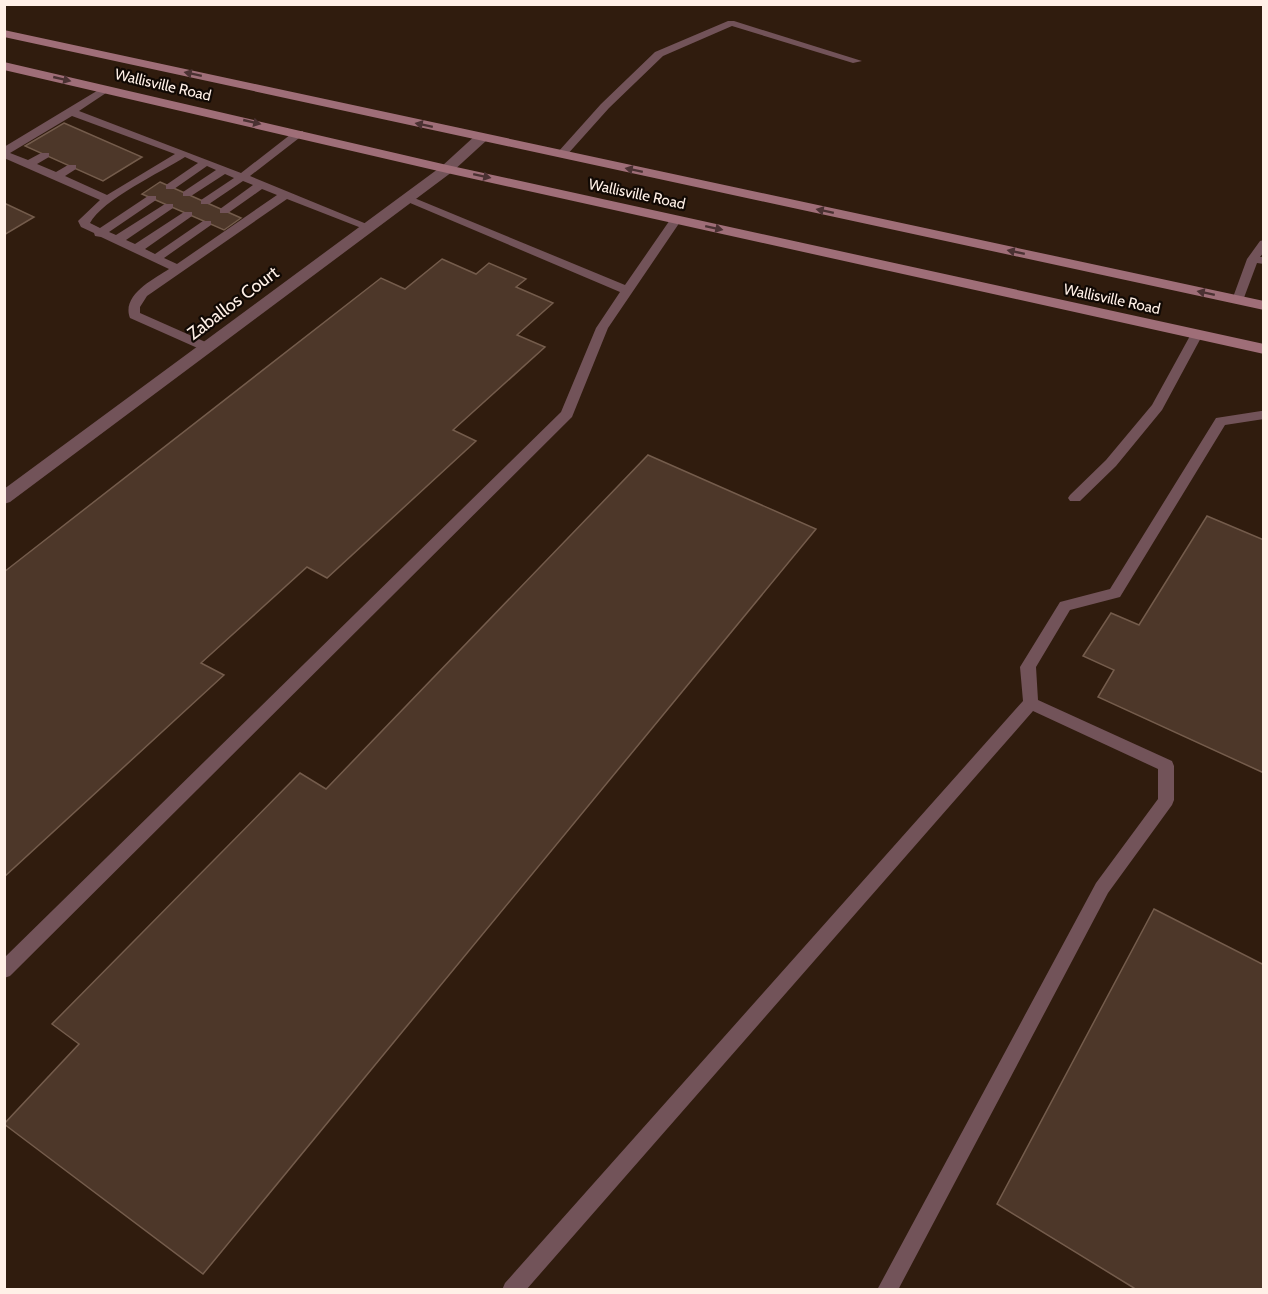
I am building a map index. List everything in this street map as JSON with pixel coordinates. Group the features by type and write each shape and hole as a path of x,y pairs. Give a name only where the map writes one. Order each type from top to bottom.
{"main road":[{"name":"Wallisville Road","path":"4,33 1263,306"},
{"name":"Wallisville Road","path":"4,66 447,169 1263,349"}],"street":[{"name":"Zaballos Court","path":"4,498 447,169 482,137"}],"lane":[{"path":"562,154 605,106 660,54 731,23 857,61"},
{"path":"4,153 105,88"},
{"path":"71,112 123,136 184,153 368,227"},
{"path":"84,132 99,124"},
{"path":"205,202 299,134"},
{"path":"4,153 109,200"},
{"path":"178,269 99,234 85,225 84,221 109,200 184,153"},
{"path":"28,165 45,155"},
{"path":"170,187 206,162"},
{"path":"56,177 72,167"},
{"path":"187,194 224,170"},
{"path":"224,211 262,184"},
{"path":"206,347 134,315 133,308 140,295 286,194"},
{"path":"99,234 152,198"},
{"path":"407,198 628,291"},
{"path":"116,241 169,206"},
{"path":"135,250 188,214"},
{"path":"4,970 567,414 602,328 676,219"},
{"path":"155,259 207,223"},
{"path":"1238,300 1258,260 1263,243"},
{"path":"1075,498 1111,463 1157,407 1197,334"},
{"path":"512,1290 1031,703 1028,667 1065,606 1115,593 1221,421 1263,414"},
{"path":"887,1290 1102,888 1166,800 1166,766 1031,703"}],"building":[{"path":"64,123 142,157 103,181 25,146"},
{"path":"160,182 241,218 224,230 142,194"},
{"path":"4,203 34,217 4,235"},
{"path":"442,259 476,274 489,263 526,279 516,287 553,303 517,335 545,347 453,430 476,441 327,578 307,567 201,663 224,675 4,877 4,572 381,278 405,289"},
{"path":"648,455 816,529 203,1274 4,1124 79,1044 52,1024 300,773 326,789"},
{"path":"1207,516 1264,540 1264,773 1098,697 1114,670 1083,656 1111,613 1139,625"},
{"path":"1154,909 1262,964 1264,960 1264,1290 1134,1290 997,1204"}]}
